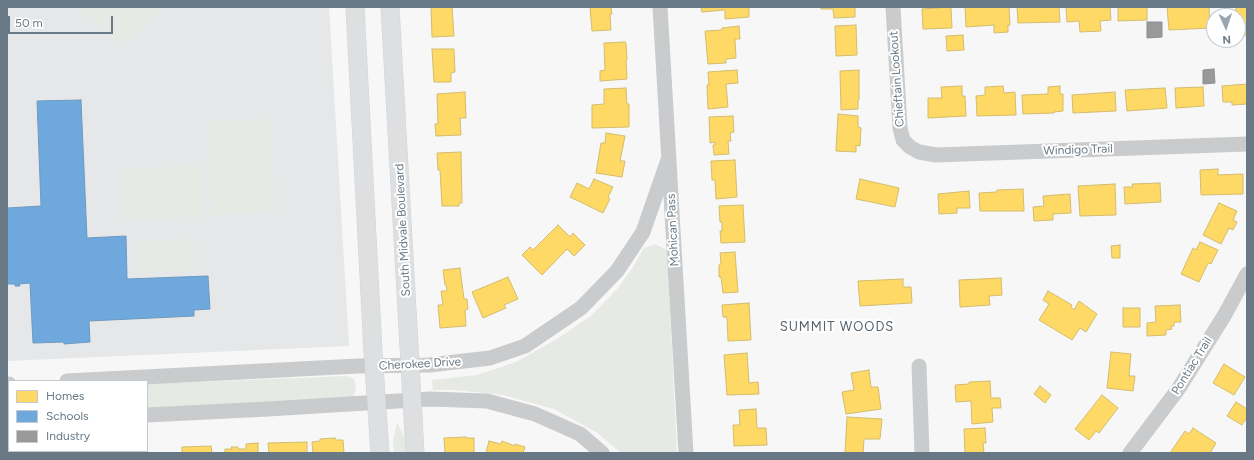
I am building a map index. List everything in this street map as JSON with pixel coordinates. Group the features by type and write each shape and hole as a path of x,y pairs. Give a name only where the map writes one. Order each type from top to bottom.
{"main road":[{"path":"356,7 374,366 380,453"},
{"name":"South Midvale Boulevard","path":"390,7 416,453"}],"street":[{"name":"Mohican Pass","path":"660,7 686,453"},
{"name":"Chieftain Lookout","path":"893,7 900,128 903,140 910,147"},
{"name":"Windigo Trail","path":"910,147 919,152 936,155 1247,144"},
{"name":"Cherokee Drive","path":"87,380 374,366 429,365 490,358 525,346 581,308 617,272 643,232 669,157"},
{"name":"Pontiac Trail","path":"1130,453 1179,388 1224,316 1247,274"},
{"path":"919,366 922,453"},
{"path":"148,415 430,399 487,401 535,414 580,434 602,453"}],"shaded area":[{"path":"7,7 329,7 349,346 7,361"},
{"path":"78,7 162,7 125,45"},
{"path":"270,119 275,212 212,215 207,122"},
{"path":"201,164 204,217 124,219 121,170"},
{"path":"194,239 194,270 139,272 138,241"},
{"path":"655,244 667,250 677,453 621,453 596,432 554,409 503,395 456,390 433,390 432,380 477,375 516,362 557,339 592,315 618,288 644,248"},
{"path":"347,376 354,379 356,389 353,398 148,409 148,384"},
{"path":"397,422 406,441 407,453 394,453 393,442"}],"building: Homes":[{"path":"431,7 452,7 454,36 432,37"},
{"path":"590,7 611,7 611,30 592,31"},
{"path":"701,7 749,7 749,17 725,19 725,10 702,12"},
{"path":"821,7 855,7 855,17 834,18 833,9 821,9"},
{"path":"951,7 952,28 923,29 922,9"},
{"path":"965,7 1009,7 1010,25 1008,25 1008,32 994,33 994,25 966,27"},
{"path":"1017,7 1059,7 1060,22 1018,23"},
{"path":"1066,7 1110,7 1111,20 1100,21 1101,31 1080,32 1079,21 1067,22"},
{"path":"1118,7 1147,7 1147,20 1118,21"},
{"path":"1167,7 1209,7 1206,8 1206,28 1169,30"},
{"path":"1247,7 1247,35 1246,8 1236,8"},
{"path":"856,25 857,55 836,56 835,26"},
{"path":"739,26 740,39 735,39 736,58 726,59 726,63 708,64 705,31 722,30 722,28"},
{"path":"963,35 964,50 947,51 946,36"},
{"path":"625,42 627,79 600,81 600,71 605,70 604,43"},
{"path":"432,49 454,49 455,72 451,73 451,82 434,82"},
{"path":"737,70 738,83 726,84 728,107 708,109 708,72"},
{"path":"859,70 858,109 841,110 840,71"},
{"path":"1247,84 1247,104 1232,105 1232,102 1223,102 1222,86"},
{"path":"962,86 962,96 965,96 966,116 928,118 928,98 942,98 941,87"},
{"path":"1003,86 1004,93 1015,92 1016,115 977,116 976,96 985,95 985,87"},
{"path":"1060,86 1060,94 1063,94 1063,111 1054,113 1023,114 1022,95 1048,94 1048,87"},
{"path":"1203,87 1204,106 1176,108 1175,88"},
{"path":"626,88 627,104 629,104 629,127 592,128 592,105 604,104 604,89"},
{"path":"1165,88 1167,108 1127,111 1125,90"},
{"path":"465,92 466,118 460,118 461,135 436,136 435,124 438,124 437,94"},
{"path":"1115,92 1116,111 1073,113 1072,95"},
{"path":"838,114 858,116 858,127 861,128 860,146 856,145 856,152 836,151"},
{"path":"733,116 734,132 730,133 731,141 728,141 729,154 714,155 713,145 715,145 715,142 710,143 709,117"},
{"path":"606,133 625,136 620,161 625,161 622,177 596,173 601,143 605,143"},
{"path":"461,152 462,203 459,203 459,206 442,206 440,170 438,170 437,153"},
{"path":"735,160 737,197 716,199 715,180 712,180 711,161"},
{"path":"1218,169 1218,175 1243,174 1243,194 1201,195 1200,170"},
{"path":"594,179 613,187 608,197 610,199 603,213 570,197 577,183 589,189"},
{"path":"860,179 899,188 895,207 856,199"},
{"path":"1160,183 1161,202 1125,204 1124,187 1133,187 1132,184"},
{"path":"1115,184 1116,215 1080,216 1078,186"},
{"path":"1023,189 1024,211 980,211 979,193 997,192 997,190"},
{"path":"969,191 970,208 957,208 957,213 939,214 938,194"},
{"path":"1070,194 1071,213 1053,214 1053,220 1034,221 1033,207 1044,206 1043,196"},
{"path":"1219,203 1237,211 1233,220 1237,222 1233,230 1229,228 1221,244 1203,235"},
{"path":"743,205 745,242 721,243 720,231 722,231 722,222 720,222 719,206"},
{"path":"558,225 570,237 573,233 585,245 574,256 567,249 542,275 522,255 530,247 533,250"},
{"path":"1200,242 1218,250 1211,264 1208,263 1199,282 1181,274 1193,248 1196,250"},
{"path":"1120,245 1120,258 1112,258 1111,246"},
{"path":"735,252 738,292 723,293 721,277 719,277 719,265 721,264 720,253"},
{"path":"460,268 464,299 467,299 468,309 465,310 466,326 440,328 438,305 443,305 441,291 447,291 443,270"},
{"path":"508,277 518,299 504,305 506,308 483,318 472,292"},
{"path":"1001,278 1002,295 989,296 990,305 960,307 959,280"},
{"path":"903,279 903,287 911,287 912,303 860,306 858,281"},
{"path":"1048,291 1072,305 1071,307 1074,310 1079,301 1097,314 1086,332 1080,328 1072,340 1039,320 1049,304 1043,300"},
{"path":"749,303 751,340 728,341 727,317 723,317 722,305"},
{"path":"1180,305 1181,322 1174,322 1174,326 1171,326 1172,329 1166,330 1166,335 1147,336 1147,323 1156,322 1155,306"},
{"path":"1123,308 1140,308 1140,327 1123,327"},
{"path":"1111,352 1131,354 1129,376 1135,376 1133,391 1107,388"},
{"path":"747,353 749,383 758,382 759,394 727,395 724,355"},
{"path":"1224,364 1245,377 1234,395 1213,383"},
{"path":"869,370 871,387 878,387 881,409 846,414 842,392 854,390 851,373"},
{"path":"990,381 991,398 1000,398 1001,408 992,408 993,422 972,424 971,401 956,402 955,385 969,384 969,382"},
{"path":"1040,386 1051,395 1045,403 1034,394"},
{"path":"1102,395 1118,408 1099,433 1096,431 1089,440 1075,429"},
{"path":"1236,402 1247,409 1247,417 1242,425 1227,416"},
{"path":"756,409 757,428 766,428 767,445 734,446 733,425 740,425 739,410"},
{"path":"847,417 882,419 880,439 864,439 863,453 845,453"},
{"path":"985,428 986,443 983,443 984,453 965,453 964,429"},
{"path":"1193,428 1216,443 1210,453 1170,453 1185,431 1189,434"},
{"path":"335,438 335,440 343,440 344,453 313,453 312,442 320,441 320,439"},
{"path":"444,438 474,438 474,453 445,453"},
{"path":"489,441 501,444 502,441 515,446 515,444 525,447 523,453 486,453"},
{"path":"307,442 307,453 269,453 268,443"},
{"path":"258,443 258,453 225,453 225,449 232,449 231,447 246,449 246,444"},
{"path":"211,446 212,453 182,453 182,447"},
{"path":"80,452 103,452 80,453"}],"building: Schools":[{"path":"81,100 87,238 126,236 127,279 208,276 210,309 194,310 194,316 89,321 90,342 64,344 64,342 33,343 30,283 19,284 20,286 15,286 15,284 7,284 7,208 41,206 37,101"}],"building: Industry":[{"path":"1147,22 1162,22 1162,37 1147,38"},
{"path":"1214,69 1215,83 1203,84 1203,70"}],"district":[{"name":"SUMMIT WOODS","path":"837,327"}]}
